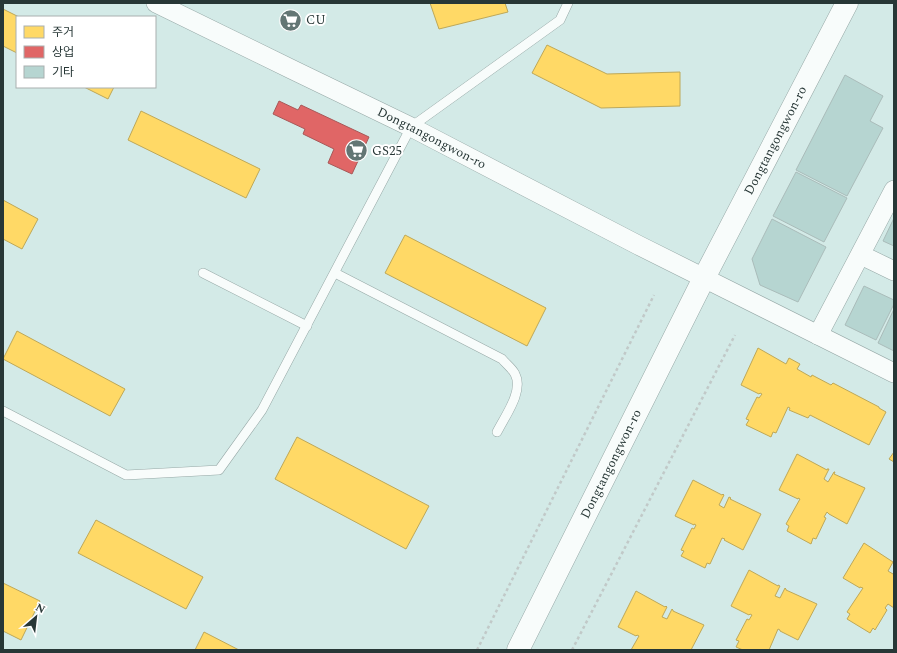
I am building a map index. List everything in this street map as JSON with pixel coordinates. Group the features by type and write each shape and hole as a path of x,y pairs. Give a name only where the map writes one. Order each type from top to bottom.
{"street":[{"name":"Dongtangongwon-ro","path":"156,3 411,127 704,278"},
{"name":"Dongtangongwon-ro","path":"518,650 530,623 704,278 847,3"},
{"path":"818,334 894,190"},
{"path":"861,255 894,271"},
{"path":"704,278 894,373"},
{"path":"525,650 530,623"}],"lane":[{"path":"3,411 126,475 219,470 262,410 411,127 560,20 568,3"},
{"path":"203,273 307,326"},
{"path":"335,273 502,359 515,373 518,382 516,394 497,432"}],"path":[{"path":"476,650 654,295"},
{"path":"572,650 735,335"}],"building: 주거":[{"path":"430,3 505,3 508,12 439,29"},
{"path":"3,9 17,16 16,52 3,46"},
{"path":"547,45 607,74 680,72 680,106 601,108 532,73"},
{"path":"86,88 114,88 108,99"},
{"path":"141,111 260,169 246,198 128,140"},
{"path":"3,200 38,219 22,249 3,239"},
{"path":"405,235 546,308 527,346 385,273"},
{"path":"17,331 125,389 110,416 3,359"},
{"path":"758,348 786,364 789,358 800,364 797,369 811,377 812,375 831,385 833,383 886,412 869,445 810,415 808,418 789,410 790,408 788,407 776,433 773,432 771,437 746,425 749,420 746,419 757,397 759,398 762,394 741,385"},
{"path":"297,437 429,506 406,549 275,479"},
{"path":"894,452 894,462 889,459"},
{"path":"797,454 827,470 829,469 824,479 828,482 835,472 834,474 865,488 847,524 827,512 824,517 826,518 816,539 813,538 811,544 787,531 789,526 786,524 800,499 779,490"},
{"path":"693,480 722,495 723,494 724,495 719,505 724,508 729,497 731,498 730,499 761,514 743,550 722,538 710,564 707,563 705,568 681,556 684,551 681,550 692,528 694,529 696,525 675,516"},
{"path":"96,520 203,577 186,609 78,553"},
{"path":"864,543 893,562 888,571 893,574 894,571 894,608 888,604 885,608 887,610 875,630 873,628 870,633 847,619 850,614 847,612 863,588 860,588 843,578"},
{"path":"749,570 780,586 775,596 780,598 785,588 786,590 817,604 798,640 778,629 769,650 743,650 736,647 739,641 736,640 747,619 749,620 752,615 731,606"},
{"path":"3,583 40,601 21,640 3,631"},
{"path":"636,591 667,607 662,617 667,619 672,609 673,611 704,625 691,650 631,650 639,636 618,627"},
{"path":"204,632 239,650 195,650"}],"building: 상업":[{"path":"279,101 298,110 301,105 369,137 352,174 328,163 334,149 303,134 305,129 273,114"}],"building: 기타":[{"path":"845,75 883,96 870,121 883,128 847,196 796,170"},
{"path":"796,172 847,198 824,242 773,216"},
{"path":"894,218 894,246 883,241"},
{"path":"772,219 826,247 798,302 760,285 752,259"},
{"path":"864,286 894,300 894,304 876,340 845,325"},
{"path":"894,309 894,351 878,343"}],"place":[{"name":"CU","path":"291,20"},
{"name":"GS25","path":"357,151"}]}
